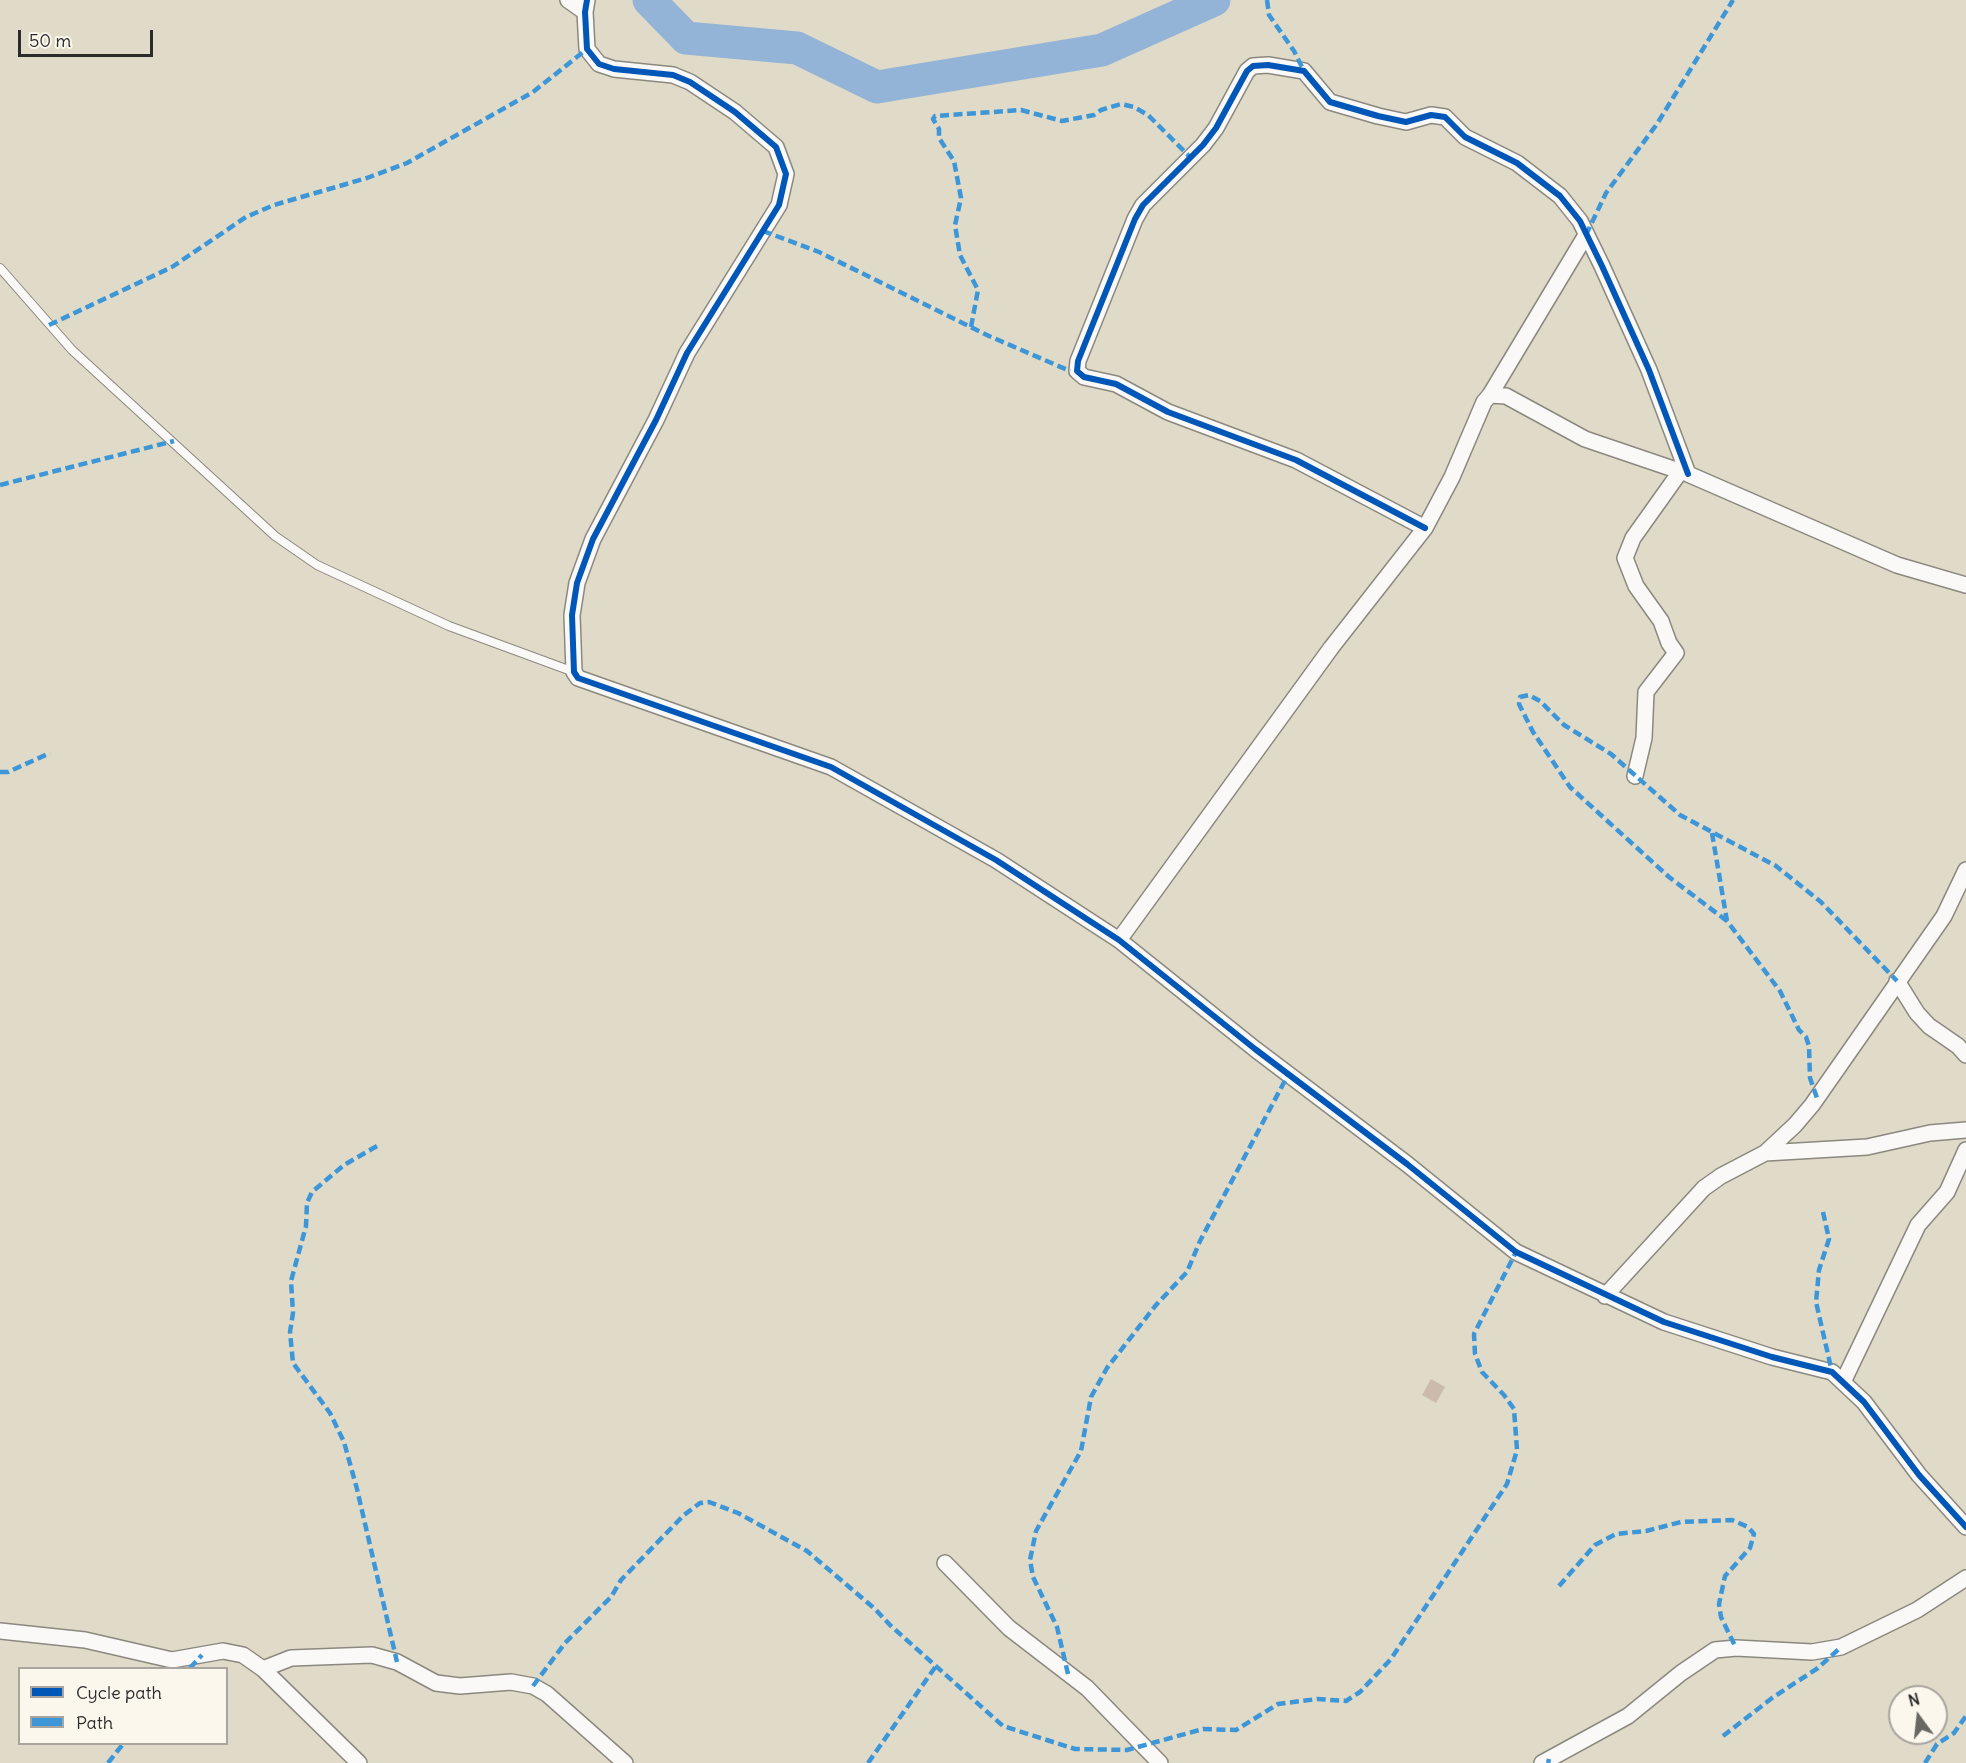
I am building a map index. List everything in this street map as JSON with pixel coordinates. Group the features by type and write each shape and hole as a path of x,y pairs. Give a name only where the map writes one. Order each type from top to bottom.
{"street":[{"path":"568,0 586,6 587,49 598,64 614,69 673,75 690,82 735,112 776,147 786,174 779,205 687,353 656,420 593,539 577,583 572,615 574,672 580,680 831,767 996,860 1119,940 1255,1049 1407,1164 1516,1252 1605,1296 1674,1326 1772,1357 1824,1368 1864,1402 1919,1475 1966,1527"},
{"path":"1425,528 1339,480 1296,460 1168,412 1116,384 1079,375 1078,362 1135,219 1143,205 1192,159 1211,135 1247,71 1253,66 1269,65 1305,72 1332,103 1406,122 1431,115 1445,117 1466,137 1517,164 1543,182 1571,209 1586,235 1649,370 1684,473"},
{"path":"1119,940 1303,686 1425,528 1452,477 1484,402 1586,235"},
{"path":"1490,395 1506,396 1585,438 1684,473 1897,565 1966,585"},
{"path":"1635,776 1644,738 1646,692 1676,653 1669,643 1661,621 1636,586 1625,558 1633,538 1684,473"},
{"path":"1605,1296 1704,1188 1721,1176 1765,1153 1779,1142 1812,1105 1944,915 1966,870"},
{"path":"1897,981 1917,1013 1929,1026 1958,1046 1966,1055"},
{"path":"1765,1153 1867,1147 1930,1133 1966,1130"},
{"path":"1843,1382 1918,1226 1947,1192 1966,1150"},
{"path":"945,1563 1009,1628 1087,1688 1160,1763"},
{"path":"1542,1763 1628,1716 1681,1672 1715,1650 1736,1648 1812,1652 1841,1647 1917,1610 1966,1578"},
{"path":"0,1631 85,1640 172,1660 223,1651 243,1655 263,1669 359,1763"},
{"path":"263,1669 291,1658 372,1655 397,1662 436,1683 460,1686 511,1682 533,1686 547,1694 625,1763"}],"lane":[{"path":"0,268 72,350 275,536 317,565 449,626 574,672"}],"building":[{"path":"1431,1379 1445,1387 1436,1403 1422,1395"}],"waterway":[{"path":"649,0 686,38 797,48 877,87 1102,50 1214,0"}],"marked path":[{"path":"1267,0 1269,15 1294,51 1304,71"},
{"path":"1586,235 1606,193 1657,124 1733,0"},
{"path":"49,325 172,267 246,217 274,205 367,178 407,163 533,92 587,49"},
{"path":"971,327 978,290 960,255 955,225 961,198 954,161 939,138 939,129 933,119 935,116 1021,110 1062,121 1094,115 1101,110 1121,104 1134,107 1148,115 1192,159"},
{"path":"763,231 819,252 989,336 1070,371"},
{"path":"0,485 174,441"},
{"path":"1727,921 1669,877 1570,787 1533,732 1519,704 1520,697 1529,695 1540,701 1564,725 1611,754 1680,815 1776,866 1821,902 1897,981"},
{"path":"0,772 8,772 50,753"},
{"path":"1712,833 1727,921 1780,991 1799,1030 1806,1037 1809,1046 1810,1078 1817,1098"},
{"path":"1068,1674 1057,1627 1033,1577 1030,1560 1036,1531 1081,1451 1091,1397 1107,1368 1156,1305 1187,1272 1200,1241 1289,1073"},
{"path":"377,1146 344,1165 312,1192 307,1203 306,1226 291,1281 293,1313 290,1332 293,1363 330,1413 344,1442 397,1662"},
{"path":"1823,1212 1829,1239 1819,1270 1816,1302 1832,1372"},
{"path":"533,1686 565,1643 611,1597 621,1580 684,1515 700,1503 709,1502 738,1513 807,1551 875,1609 1003,1726 1075,1749 1127,1750 1203,1729 1236,1730 1278,1704 1317,1699 1346,1701 1360,1692 1391,1659 1507,1484 1517,1450 1514,1409 1482,1372 1475,1354 1474,1334 1516,1252"},
{"path":"1559,1586 1595,1545 1616,1534 1646,1531 1681,1522 1732,1520 1748,1527 1754,1534 1750,1548 1725,1576 1719,1604 1721,1617 1736,1648"},
{"path":"1723,1736 1772,1698 1818,1668 1841,1647"},
{"path":"191,1667 202,1655"},
{"path":"868,1763 936,1666"},
{"path":"1925,1763 1937,1744 1954,1733 1966,1716"},
{"path":"108,1763 122,1745"},
{"path":"1548,1763 1549,1759"}],"cycle path":[{"path":"587,0 585,12 587,49 599,64 614,69 673,75 690,82 735,112 776,147 786,174 779,205 687,353 656,420 593,539 577,583 572,615 574,672 578,678 831,767 996,860 1119,940 1255,1049 1407,1164 1516,1252 1664,1322 1772,1357 1832,1372 1864,1402 1919,1475 1966,1527"},
{"path":"1425,528 1296,460 1168,412 1116,384 1084,377 1077,371 1078,361 1135,219 1143,205 1203,145 1216,128 1247,71 1253,66 1268,65 1304,71 1330,102 1378,116 1406,122 1431,115 1445,117 1465,137 1517,163 1560,196 1580,221 1602,266 1649,370 1688,474"}]}
